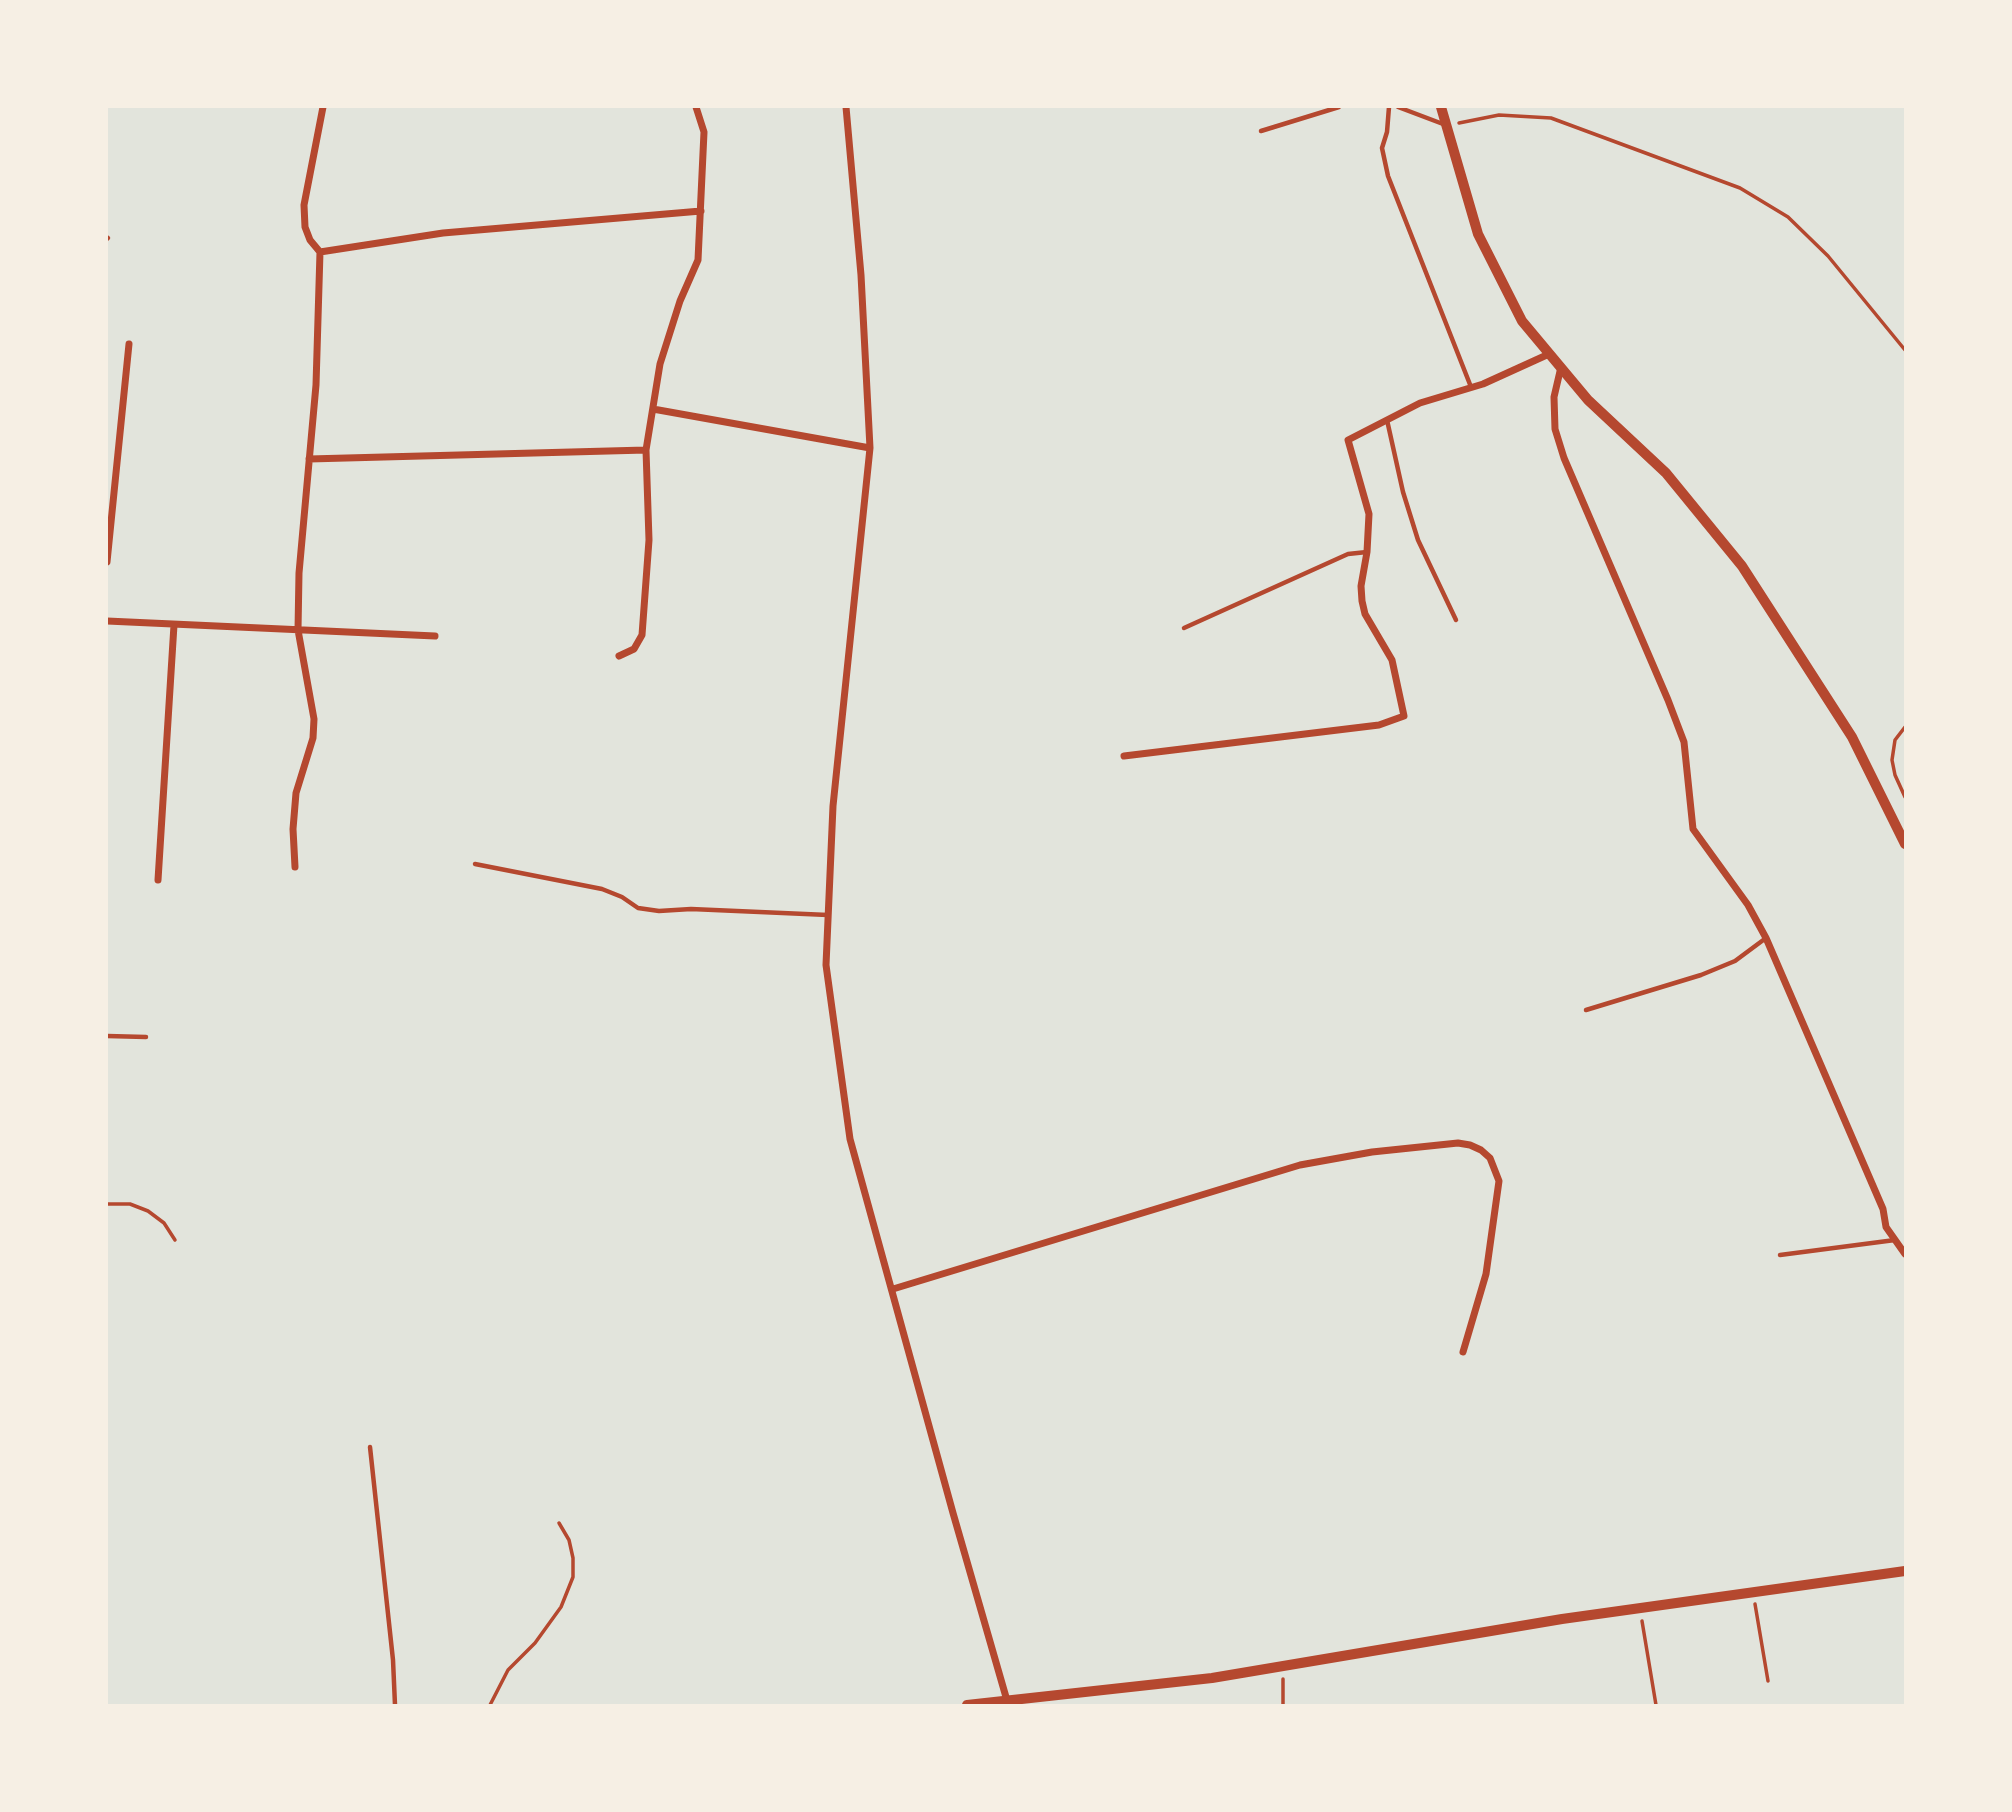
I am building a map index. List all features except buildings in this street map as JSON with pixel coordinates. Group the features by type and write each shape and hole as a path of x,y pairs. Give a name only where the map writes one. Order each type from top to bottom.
{"street":[{"path":"295,867 293,830 296,793 313,738 314,719 298,629 299,573 316,385 320,252 310,240 305,227 303,205 323,107"},
{"path":"619,656 634,649 642,635 649,540 646,450 660,365 680,301 698,260 704,132 696,107"},
{"path":"846,107 861,275 870,448 833,806 827,965 850,1139 1008,1703"},
{"path":"1441,107 1478,234 1522,321 1588,400 1666,473 1742,566 1852,737 1901,826 1905,844"},
{"path":"320,252 443,233 701,211"},
{"path":"107,562 129,344"},
{"path":"1124,755 1379,725 1404,716 1392,660 1365,614 1362,601 1361,586 1367,552 1369,514 1348,440 1420,402 1483,384 1549,354"},
{"path":"1561,367 1553,397 1555,429 1684,742 1693,830 1748,905 1766,938 1883,1209 1886,1227 1905,1254"},
{"path":"653,409 870,448"},
{"path":"309,459 646,450"},
{"path":"107,621 435,636"},
{"path":"158,880 174,625"},
{"path":"893,1289 1300,1165 1372,1152 1458,1143 1481,1150 1490,1158 1499,1181 1486,1273 1463,1352"},
{"path":"967,1705 1008,1703 1212,1678 1640,1608 1905,1571"}],"lane":[{"path":"1261,131 1339,107"},
{"path":"1389,107 1387,132 1382,148 1388,176 1471,387"},
{"path":"1398,107 1447,125"},
{"path":"1387,419 1403,492 1418,540 1457,620"},
{"path":"1184,628 1348,554 1367,552"},
{"path":"475,864 603,890 622,897 638,908 828,915"},
{"path":"1586,1010 1701,975 1735,961 1766,938"},
{"path":"107,1036 146,1037"},
{"path":"1780,1255 1895,1240"},
{"path":"370,1447 393,1660 395,1705"}],"path":[{"path":"1447,125 1499,115 1551,118 1740,188 1788,217 1828,256 1905,350"},
{"path":"1905,727 1895,740 1892,760 1895,775 1905,797"},
{"path":"107,1204 130,1204 148,1211 164,1223 175,1240"},
{"path":"490,1705 508,1670 535,1643 561,1607 573,1577 569,1539 559,1523"},
{"path":"1753,1592 1768,1681"},
{"path":"1640,1608 1656,1705"},
{"path":"1283,1666 1283,1705"}],"shaded area":[{"path":"107,107 1905,107 1905,1705 107,1705"}]}
